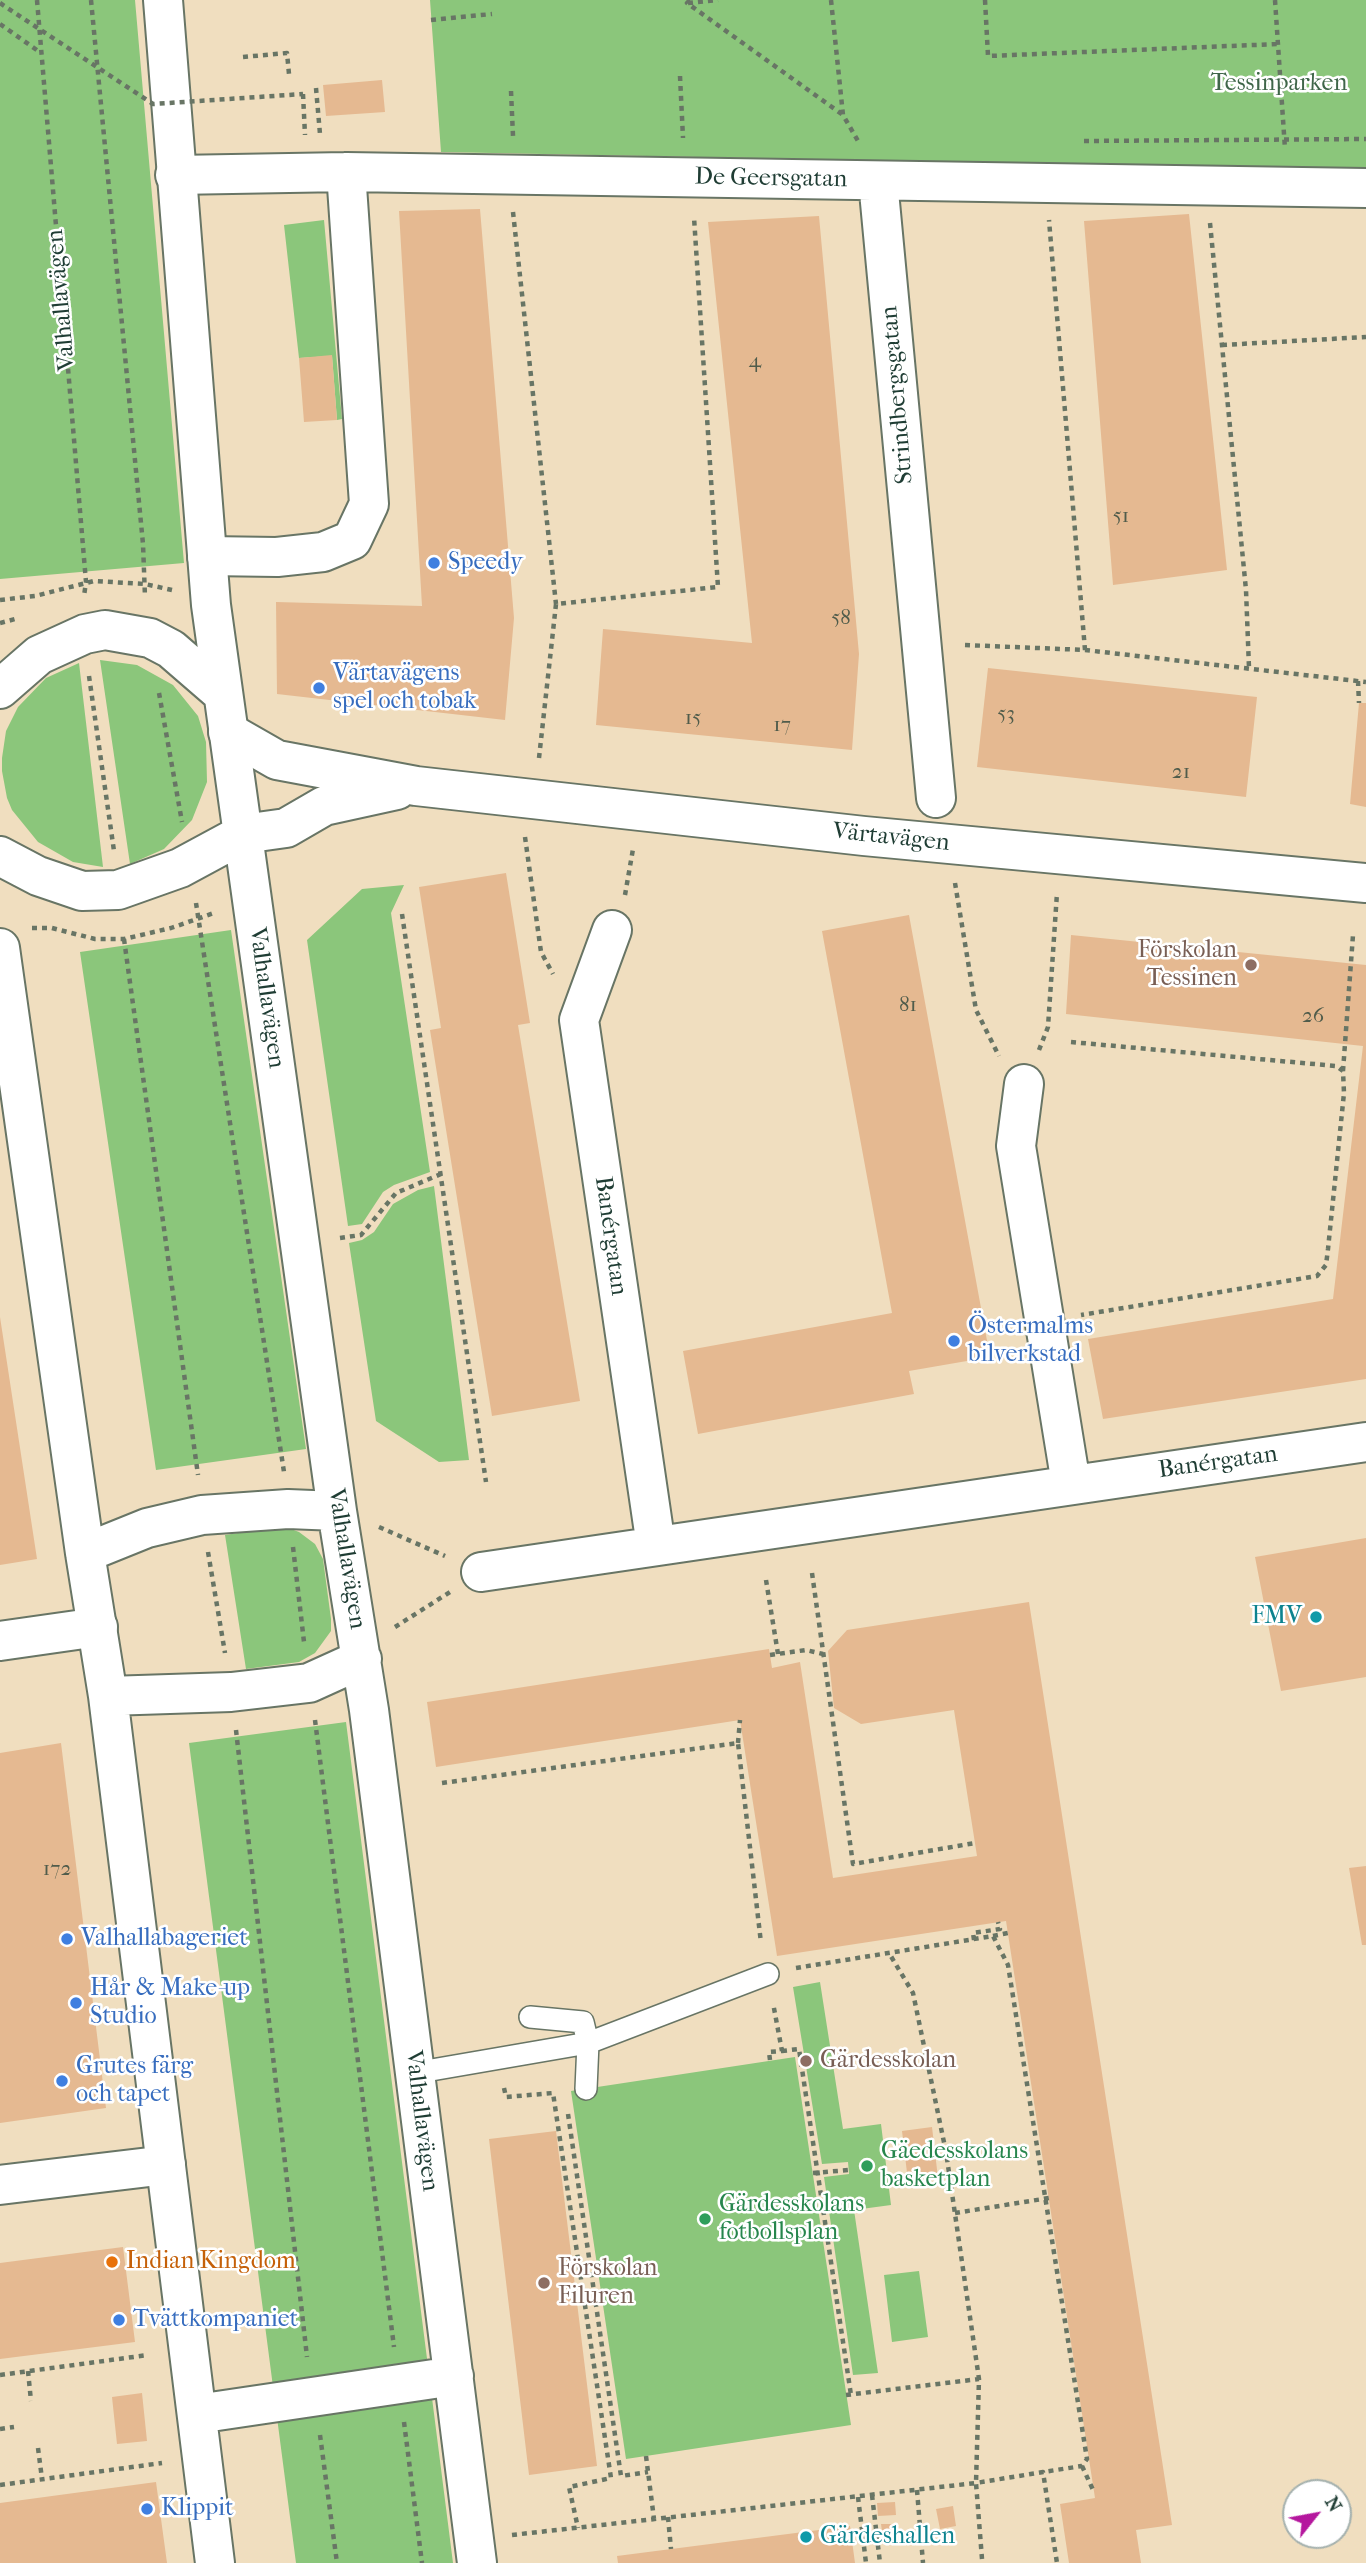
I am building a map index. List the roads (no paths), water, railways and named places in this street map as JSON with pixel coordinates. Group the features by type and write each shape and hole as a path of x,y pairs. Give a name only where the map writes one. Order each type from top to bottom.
{"street":[{"name":"Valhallavägen","path":"163,0 211,606 337,1511 362,1659 477,2563"},
{"name":"De Geersgatan","path":"175,175 346,172 689,196 878,180 1366,188"},
{"path":"207,556 277,556 323,552 352,540 369,504 346,172"},
{"name":"Strindbergsgatan","path":"878,180 936,798"},
{"path":"0,689 39,655 85,634 105,630 150,638 171,649 223,694"},
{"name":"Värtavägen","path":"228,732 277,760 416,786 864,836 1366,883"},
{"name":"Värtavägen","path":"0,856 38,876 82,891 118,890 189,862 243,834 286,828 324,806 416,786"},
{"name":"Banérgatan","path":"612,930 579,1020 656,1546"},
{"path":"0,948 85,1553 108,1696 215,2563"},
{"path":"1024,1084 1016,1146 1071,1484"},
{"name":"Banérgatan","path":"481,1572 1366,1441"},
{"path":"85,1553 147,1528 202,1515 288,1509 337,1511"},
{"path":"0,1641 98,1627"},
{"path":"108,1696 231,1692 309,1683 362,1659"},
{"path":"0,2185 166,2165"},
{"path":"197,2414 454,2376"}],"lane":[{"path":"414,2073 588,2043 768,1974"},
{"path":"530,2017 583,2022 588,2043 586,2089"}],"place":[{"name":"Speedy","path":"434,563"},
{"name":"Värtavägens spel och tobak","path":"319,688"},
{"name":"Förskolan Tessinen","path":"1251,965"},
{"name":"Östermalms bilverkstad","path":"954,1341"},
{"name":"FMV","path":"1316,1617"},
{"name":"Valhallabageriet","path":"67,1939"},
{"name":"Hår & Make-up Studio","path":"76,2003"},
{"name":"Gärdesskolan","path":"806,2061"},
{"name":"Grutes färg och tapet","path":"62,2081"},
{"name":"Gäedesskolans basketplan","path":"867,2166"},
{"name":"Gärdesskolans fotbollsplan","path":"705,2219"},
{"name":"Indian Kingdom","path":"112,2262"},
{"name":"Förskolan Filuren","path":"544,2283"},
{"name":"Tvättkompaniet","path":"119,2320"},
{"name":"Klippit","path":"147,2509"},
{"name":"Gärdeshallen","path":"806,2537"}],"park label":[{"name":"Tessinparken","path":"1279,84"}]}
